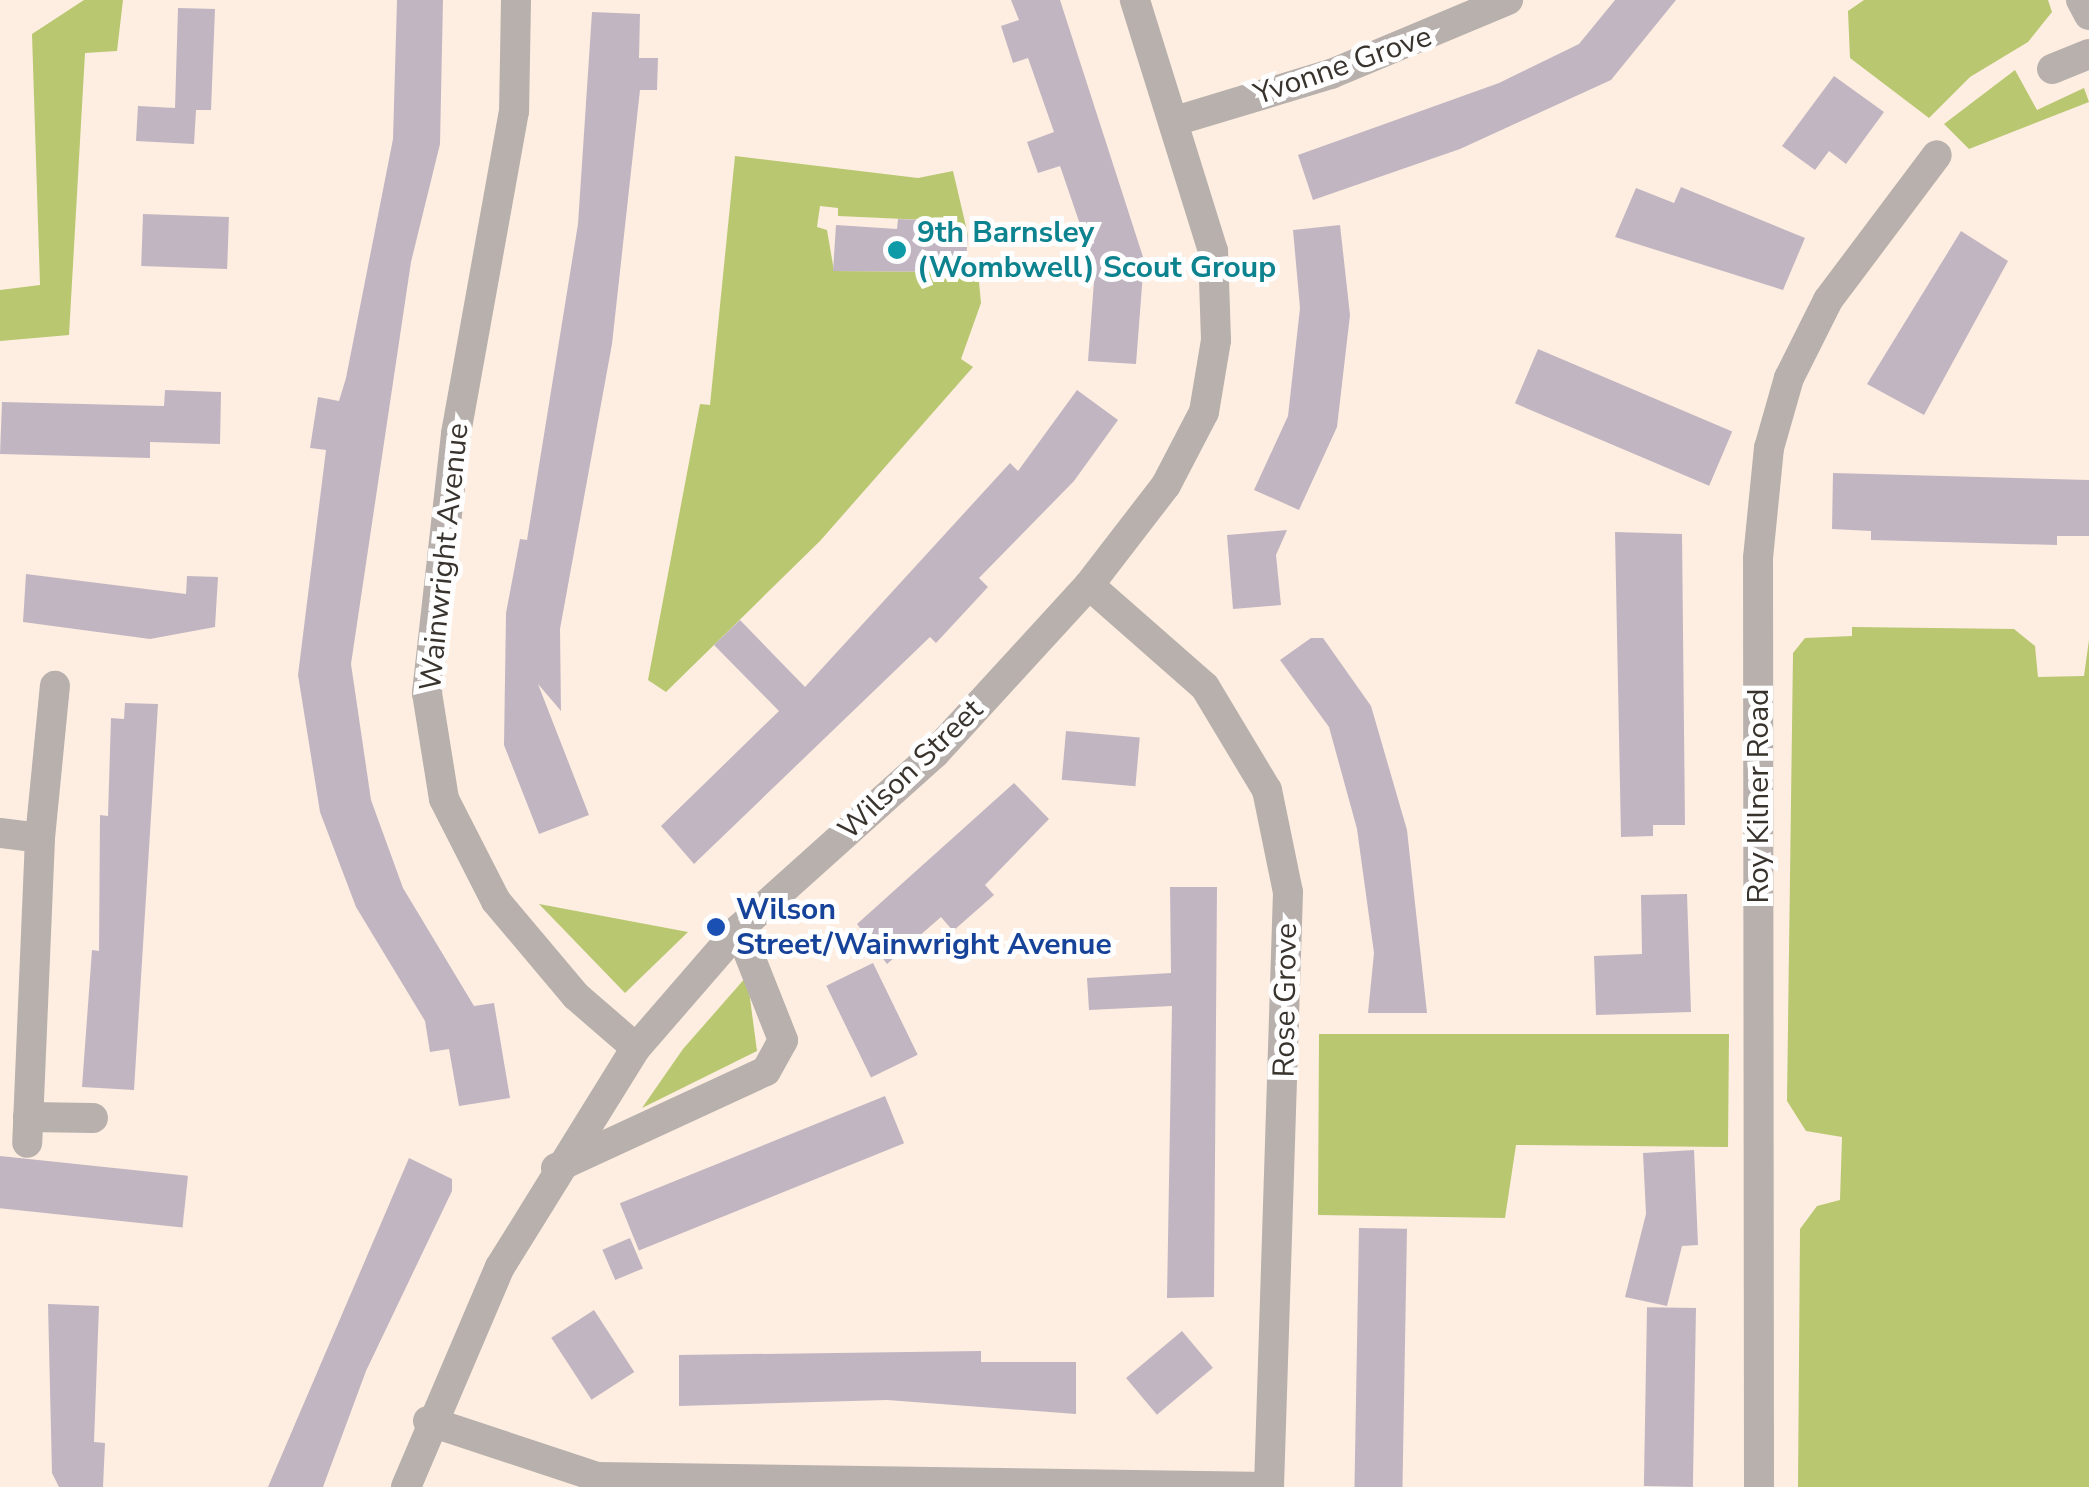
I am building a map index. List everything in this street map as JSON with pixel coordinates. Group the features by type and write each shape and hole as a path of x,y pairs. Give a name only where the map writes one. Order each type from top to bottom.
{"street":[{"name":"Wainwright Avenue","path":"516,0 514,111 456,434 427,694 444,799 496,901 576,996 636,1048"},
{"name":"Wilson Street","path":"406,1487 428,1421 555,1168 636,1048 739,929 935,754 1089,585 1166,485 1204,412 1216,340 1213,252 1136,0"},
{"name":"Yvonne Grove","path":"1175,121 1331,74 1508,0"},
{"path":"2081,0 2089,14"},
{"path":"2052,70 2089,54"},
{"name":"Roy Kilner Road","path":"1758,1487 1758,558 1770,448 1788,378 1828,300 1937,155"},
{"name":"Rose Grove","path":"1089,585 1204,687 1267,790 1288,892 1269,1487"},
{"path":"55,686 40,838 28,1130 93,1118"},
{"path":"0,833 40,838"},
{"path":"555,1168 766,1071 784,1040 739,929"},
{"path":"428,1421 597,1477 774,1486 1269,1487"}],"green space":[{"path":"84,0 123,0 117,51 85,53 69,335 0,341 0,290 40,285 32,34"},
{"path":"1864,0 2048,0 2052,12 2028,42 1970,77 1929,118 1850,58 1848,11"},
{"path":"2015,70 2037,110 2084,88 2089,102 1969,149 1944,124"},
{"path":"735,156 918,178 953,171 968,235 948,233 948,221 838,216 838,208 820,206 817,227 827,230 834,271 978,272 981,303 961,359 973,367 820,541 666,692 648,680 700,404 710,405"},
{"path":"1852,627 2014,629 2035,646 2038,677 2084,676 2089,640 2089,1487 1798,1487 1800,1229 1817,1206 1840,1200 1842,1137 1806,1131 1787,1101 1793,653 1805,638 1852,636"},
{"path":"539,904 688,932 625,993"},
{"path":"747,976 757,1051 642,1108 683,1049"},
{"path":"1319,1034 1729,1034 1728,1147 1516,1145 1505,1218 1318,1215"}],"building":[{"path":"397,0 443,0 440,144 411,262 351,664 371,800 403,888 474,1006 494,1003 510,1098 459,1106 449,1049 430,1052 425,1021 356,907 320,812 298,675 326,450 310,448 318,397 339,401 346,378 393,139"},
{"path":"1011,0 1060,0 1144,260 1136,364 1088,361 1095,268 1060,166 1038,173 1027,142 1054,132 1028,58 1013,63 1001,26 1019,20"},
{"path":"1615,0 1676,0 1611,80 1460,149 1313,200 1298,155 1499,83 1579,44"},
{"path":"178,8 215,9 211,110 196,110 194,144 136,141 138,106 175,108"},
{"path":"592,12 640,14 639,58 658,58 657,90 640,90 612,344 560,629 561,711 538,684 589,815 539,834 504,745 506,613 520,539 527,540 578,224"},
{"path":"1834,76 1884,112 1846,164 1829,151 1815,170 1782,146"},
{"path":"1681,187 1805,238 1783,290 1615,237 1636,188 1674,203"},
{"path":"143,214 229,217 227,269 141,266"},
{"name":"9th Barnsley (Wombwell) Scout Group","path":"898,219 949,221 948,233 968,235 965,272 833,271 836,225 897,229"},
{"path":"1340,225 1350,315 1337,427 1299,510 1254,490 1288,416 1300,308 1293,230"},
{"path":"1961,231 2008,261 1924,415 1867,384"},
{"path":"1538,349 1732,431 1709,486 1515,403"},
{"path":"165,390 221,392 220,444 150,442 150,458 0,454 2,402 164,406"},
{"path":"1077,390 1118,420 1074,481 979,578 988,587 936,643 930,637 694,864 661,826 779,711 714,645 740,620 805,687 1010,463 1018,471"},
{"path":"1833,473 2089,480 2089,536 2057,536 2057,545 1871,540 1871,531 1832,529"},
{"path":"1287,530 1276,555 1281,605 1233,609 1227,535"},
{"path":"1615,532 1682,534 1685,825 1653,825 1653,836 1621,837"},
{"path":"26,574 186,594 187,576 218,577 215,627 150,639 23,622"},
{"path":"1311,638 1323,638 1371,706 1407,830 1427,1013 1368,1013 1374,953 1357,829 1329,727 1280,660"},
{"path":"125,703 158,704 134,1090 82,1087 92,950 99,951 100,815 108,816 111,718 124,719"},
{"path":"1066,731 1140,737 1135,786 1062,780"},
{"path":"1014,783 1049,819 985,885 994,895 953,931 941,917 887,964 857,924"},
{"path":"1170,887 1217,887 1214,1297 1167,1298 1172,1006 1089,1010 1087,978 1171,973"},
{"path":"1687,894 1691,1012 1596,1015 1594,956 1642,954 1641,895"},
{"path":"873,963 918,1055 871,1077 826,986"},
{"path":"885,1096 904,1143 639,1250 620,1203"},
{"path":"1694,1150 1698,1245 1682,1246 1667,1306 1625,1297 1646,1214 1643,1153"},
{"path":"0,1156 188,1176 183,1227 0,1208"},
{"path":"409,1158 452,1179 452,1191 366,1371 323,1487 268,1487"},
{"path":"1359,1228 1407,1229 1402,1487 1354,1487"},
{"path":"630,1238 643,1268 615,1280 602,1250"},
{"path":"48,1304 99,1306 94,1442 105,1443 103,1487 59,1487 52,1473"},
{"path":"1647,1307 1696,1308 1693,1487 1644,1486"},
{"path":"594,1310 634,1372 592,1400 551,1338"},
{"path":"1182,1331 1213,1368 1157,1415 1126,1378"},
{"path":"981,1351 981,1362 1076,1362 1076,1414 887,1400 679,1406 679,1355"}],"place":[{"name":"9th Barnsley (Wombwell) Scout Group","path":"897,250"},
{"name":"Wilson Street/Wainwright Avenue","path":"716,927"}]}
